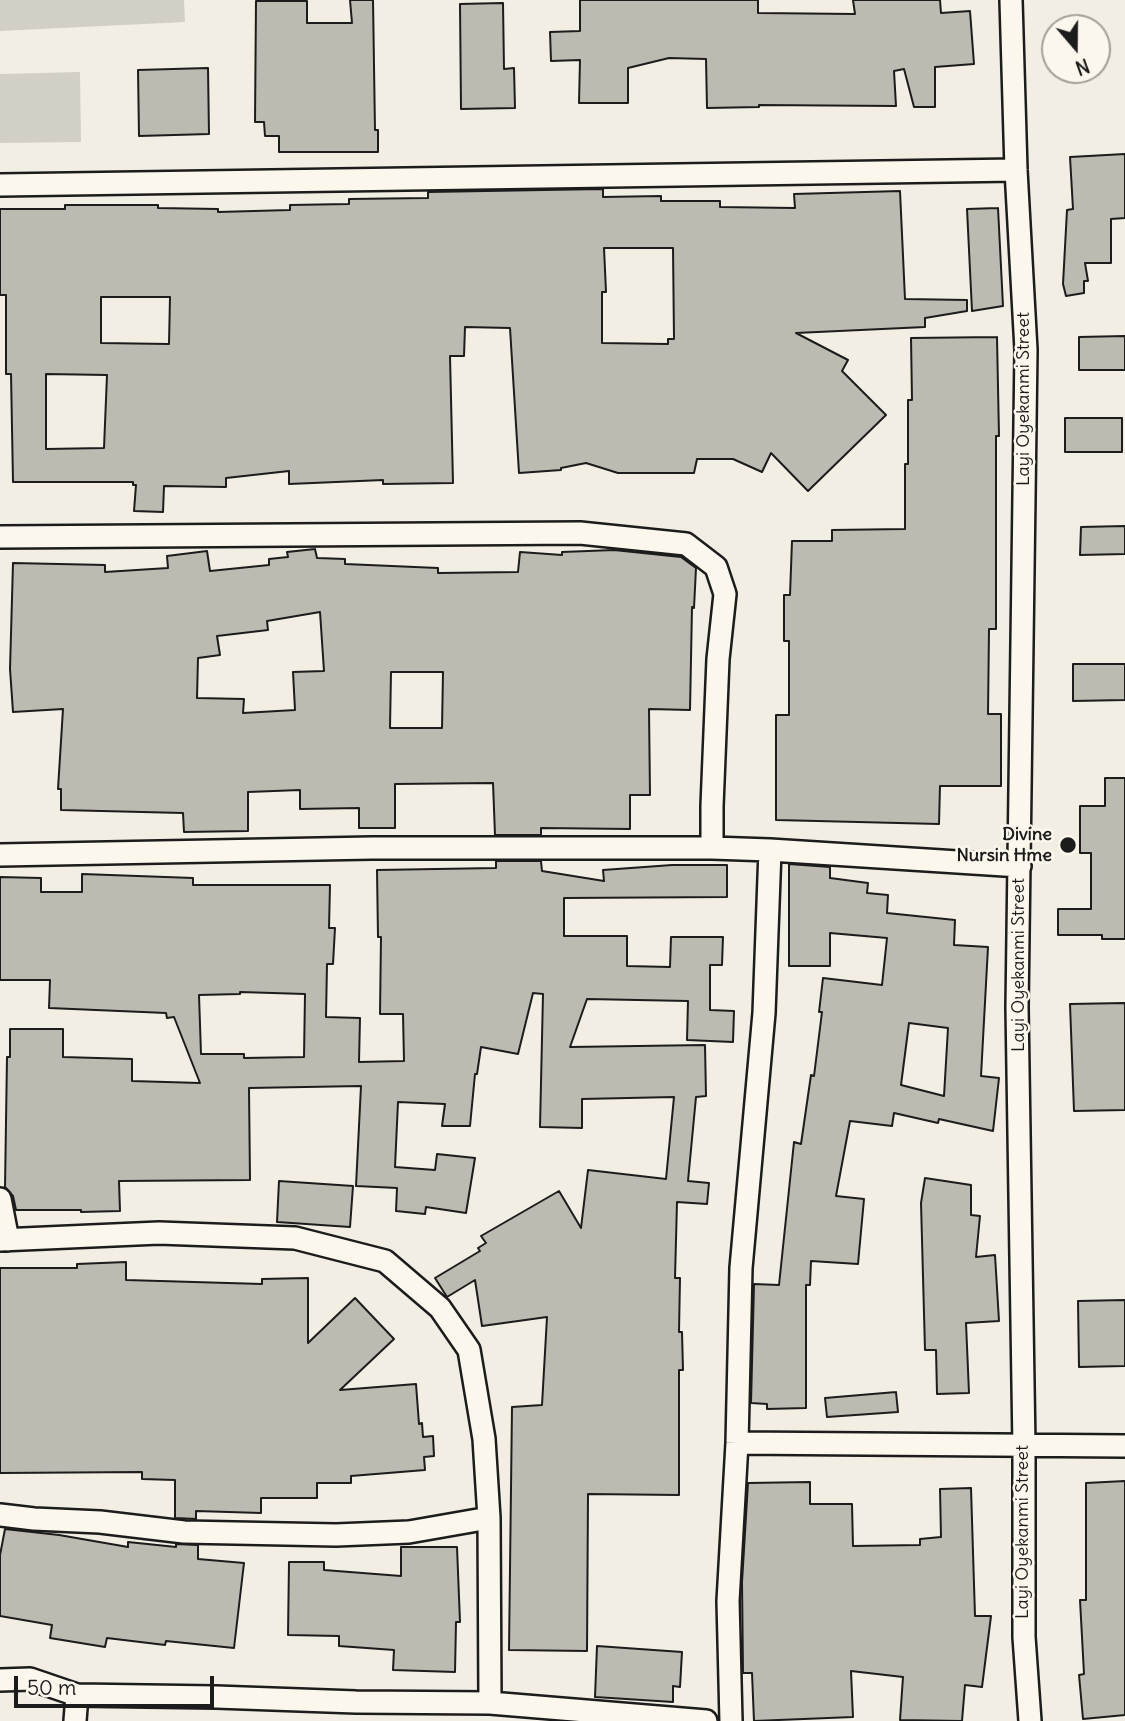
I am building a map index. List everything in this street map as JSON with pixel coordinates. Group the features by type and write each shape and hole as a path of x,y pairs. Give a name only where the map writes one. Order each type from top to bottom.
{"street":[{"name":"Layi Oyekanmi Street","path":"1011,0 1016,170 1026,350 1017,1007 1024,1447 1024,1637 1030,1721"},
{"path":"0,185 1016,170"},
{"path":"0,537 580,533 686,544 716,567 725,594 718,659 712,848"},
{"path":"0,855 372,848 712,848 1020,866"},
{"path":"731,1721 729,1601 737,1443 741,1268 764,1013 770,850"},
{"path":"0,1199 4,1240 159,1233 295,1238 385,1261 440,1308 469,1350 484,1439 489,1518 490,1703"},
{"path":"737,1443 1125,1446"},
{"path":"0,1515 100,1522 184,1532 336,1535 409,1532 489,1518"},
{"path":"0,1680 30,1679 77,1695 490,1703 706,1721"},
{"path":"75,1721 77,1695"}],"shaded area":[{"path":"0,0 184,0 185,22 0,31"},
{"path":"80,72 81,142 0,143 0,74"}],"building":[{"path":"350,0 373,0 375,130 378,130 378,152 279,152 279,136 265,136 264,122 255,122 256,1 307,1 307,23 352,23"},
{"path":"580,0 758,0 758,13 855,14 853,0 940,0 941,13 970,11 974,64 935,67 935,107 914,107 904,69 894,71 896,106 759,105 707,108 706,59 669,58 628,68 628,103 579,103 580,60 551,61 550,32 580,31"},
{"path":"503,3 504,69 514,68 515,108 461,109 460,4"},
{"path":"208,68 209,134 139,136 138,70"},
{"path":"1125,154 1125,218 1111,219 1111,263 1085,263 1088,281 1084,281 1084,293 1066,296 1063,284 1067,210 1073,209 1070,157"},
{"path":"603,189 603,197 661,196 661,201 720,201 720,207 795,208 794,194 900,191 905,299 967,300 967,311 925,318 925,327 796,333 848,360 842,371 886,415 808,491 771,453 762,472 733,459 697,459 694,473 618,473 586,463 561,470 519,473 510,328 465,327 464,356 450,356 453,483 383,484 383,480 289,484 289,471 226,478 226,487 164,486 163,512 134,511 136,485 133,485 133,482 13,482 11,374 6,374 6,295 0,295 0,209 65,209 65,205 158,205 158,208 218,209 218,212 290,210 290,205 349,204 349,199 428,198 428,192","holes":["604,248 673,248 674,339 668,339 668,344 602,343 602,292 606,292","101,297 170,297 169,344 101,343","46,374 107,375 104,448 46,449"]},
{"path":"998,208 1003,306 972,311 967,209"},
{"path":"1125,336 1125,370 1079,370 1079,337"},
{"path":"997,337 999,436 996,436 996,629 989,629 988,714 1001,714 1001,786 940,786 939,824 776,820 776,715 789,715 789,641 784,641 784,595 790,595 792,541 832,541 832,530 905,529 908,400 912,400 911,338"},
{"path":"1065,418 1122,418 1122,452 1065,452"},
{"path":"1125,526 1125,554 1080,555 1081,527"},
{"path":"315,549 317,558 345,559 345,564 438,568 438,573 518,572 520,552 562,555 562,552 614,550 681,557 696,568 694,608 692,607 690,710 649,709 650,795 630,795 630,829 541,828 541,835 495,835 493,783 395,784 395,828 359,828 359,808 300,809 300,790 248,792 248,831 184,832 183,813 61,810 61,789 58,789 63,709 13,712 10,669 13,563 105,565 105,572 168,568 167,556 207,551 210,571 269,565 269,559 288,557 287,552","holes":["320,612 324,671 293,672 295,710 243,713 244,699 197,698 198,658 220,655 217,636 268,630 267,621","391,672 443,672 442,728 390,728"]},
{"path":"1073,664 1125,664 1125,700 1073,701"},
{"path":"1105,778 1125,778 1125,939 1102,939 1102,935 1058,935 1058,909 1091,909 1091,853 1080,853 1080,806 1105,806"},
{"path":"496,861 541,861 542,871 604,881 603,870 672,865 727,865 727,897 564,898 564,936 627,936 627,966 670,967 671,937 723,937 722,965 710,965 710,1010 734,1011 733,1042 687,1040 688,1001 587,999 570,1047 705,1045 706,1096 696,1097 688,1181 709,1183 707,1204 677,1202 675,1278 680,1278 679,1332 682,1332 683,1370 679,1370 679,1495 588,1494 587,1651 509,1650 512,1407 542,1405 547,1317 482,1326 475,1280 447,1297 435,1278 480,1251 478,1248 486,1243 481,1236 559,1191 581,1228 588,1170 666,1179 674,1097 582,1099 582,1128 540,1127 543,994 533,993 518,1054 481,1047 475,1074 470,1126 442,1126 445,1104 398,1102 395,1167 435,1170 437,1154 475,1158 466,1213 426,1207 425,1214 396,1211 397,1188 356,1186 361,1086 249,1088 250,1180 119,1181 120,1211 16,1210 13,1196 5,1187 7,1057 10,1057 10,1029 63,1029 63,1057 132,1059 132,1081 200,1083 174,1017 167,1018 166,1013 49,1008 50,980 0,980 0,877 41,878 41,892 82,892 82,874 193,878 193,885 330,885 329,928 335,928 333,964 327,964 326,1017 360,1018 359,1062 404,1061 403,1014 380,1014 381,937 378,937 377,870 496,868","holes":["240,992 305,994 304,1057 244,1058 244,1054 201,1054 199,995"]},
{"path":"789,864 830,867 830,878 868,883 867,893 888,895 887,913 955,920 954,945 988,947 981,1076 999,1078 993,1131 939,1119 938,1123 894,1113 892,1126 850,1121 836,1196 864,1199 858,1264 811,1261 810,1285 806,1285 806,1408 767,1409 767,1404 751,1403 754,1284 779,1285 794,1142 801,1144 811,1075 814,1076 822,1012 819,1012 823,978 882,985 887,938 830,933 830,966 789,966","holes":["909,1023 948,1028 944,1096 901,1085"]},
{"path":"1125,1003 1125,1110 1074,1111 1070,1004"},
{"path":"925,1178 971,1185 971,1215 980,1216 976,1257 995,1255 999,1321 966,1323 969,1393 937,1394 936,1350 925,1350 921,1203"},
{"path":"279,1181 353,1186 350,1227 277,1222"},
{"path":"126,1262 126,1280 262,1284 262,1279 308,1278 308,1343 355,1298 394,1339 340,1390 416,1384 419,1424 422,1423 423,1437 433,1436 434,1456 424,1457 425,1470 351,1476 351,1483 317,1483 317,1498 261,1498 261,1513 196,1511 196,1519 175,1518 175,1480 142,1479 142,1472 0,1473 0,1268 77,1268 77,1264"},
{"path":"1125,1300 1125,1366 1079,1367 1078,1301"},
{"path":"896,1392 898,1412 827,1417 825,1398"},
{"path":"1125,1481 1125,1715 1083,1719 1079,1675 1084,1674 1080,1600 1086,1600 1086,1483"},
{"path":"810,1482 810,1504 852,1504 853,1546 920,1545 920,1539 941,1537 940,1489 971,1488 975,1616 991,1616 982,1687 965,1685 962,1721 900,1720 903,1677 851,1671 853,1717 754,1721 752,1673 743,1673 742,1582 748,1483"},
{"path":"5,1529 128,1547 128,1542 176,1547 176,1544 198,1545 198,1559 244,1563 234,1648 166,1641 165,1645 107,1638 105,1647 50,1638 52,1625 0,1616 0,1555"},
{"path":"401,1547 457,1547 460,1622 456,1622 455,1672 393,1670 394,1650 339,1646 339,1636 288,1635 289,1562 324,1562 324,1570 401,1576"},
{"path":"597,1646 682,1652 680,1687 673,1686 673,1702 595,1697"}],"place":[{"name":"Divine Nursin Hme","path":"1068,845"}]}
